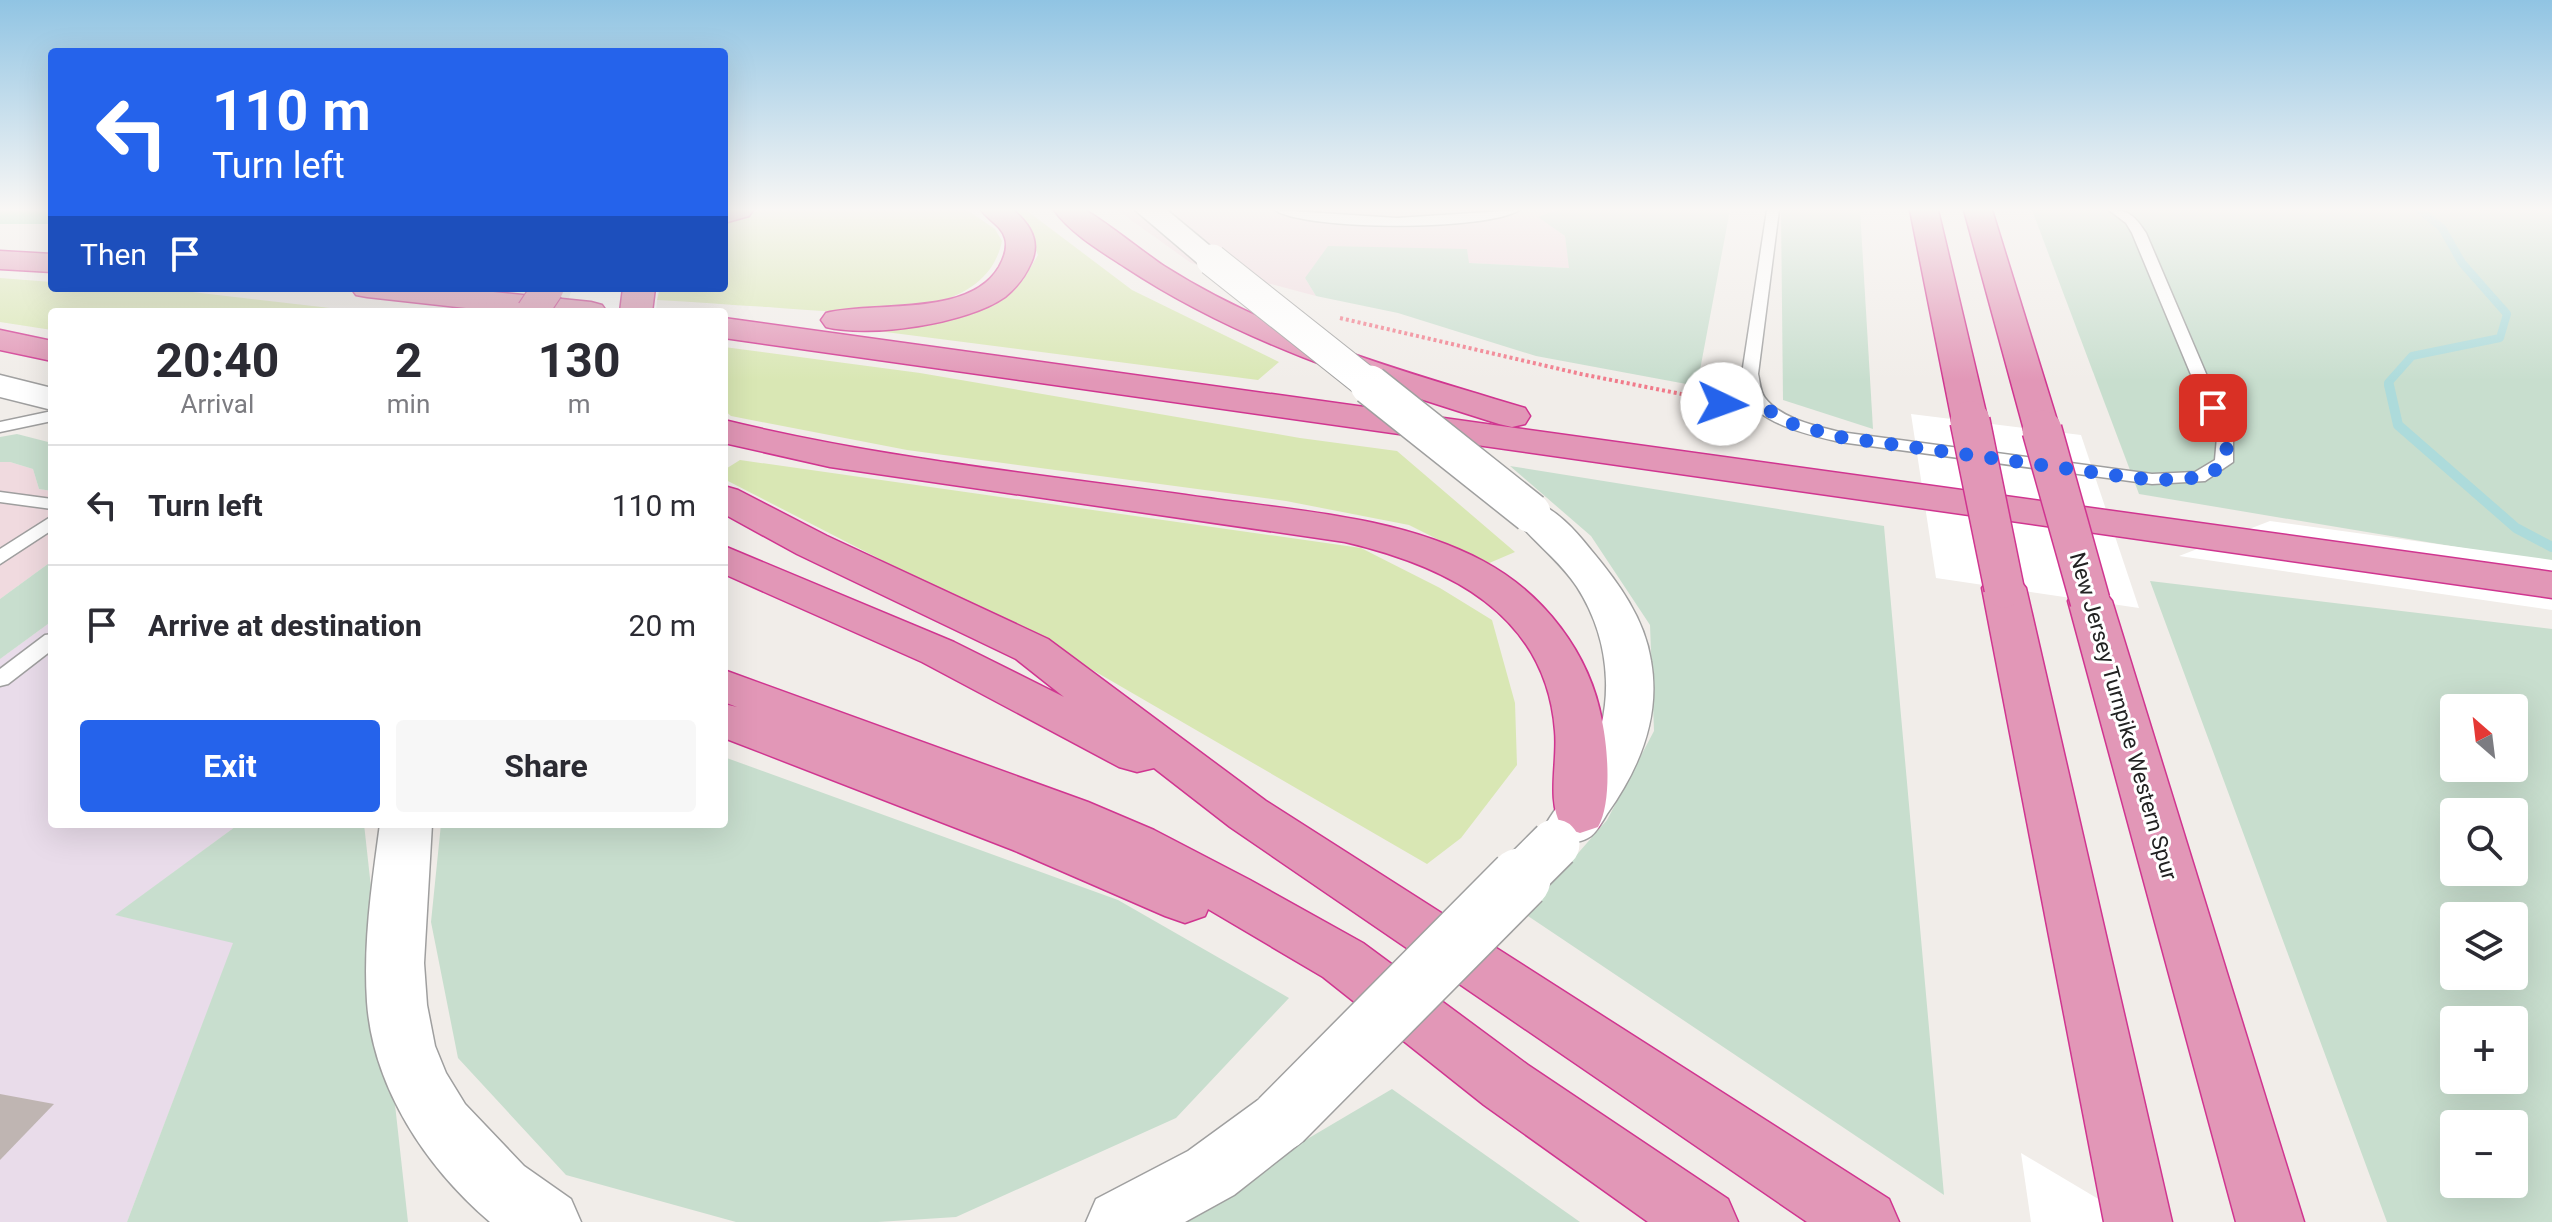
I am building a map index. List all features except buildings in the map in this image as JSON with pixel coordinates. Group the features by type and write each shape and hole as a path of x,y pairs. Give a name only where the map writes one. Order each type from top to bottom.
{"highway":[{"path":"728,320 881,320 921,316 957,306 998,285 1013,267"},
{"path":"1141,267 1245,324 1340,363 1636,455"},
{"path":"1936,267 2138,1222"},
{"name":"New Jersey Turnpike Western Spur","path":"1995,267 2270,1222"},
{"path":"405,292 555,308"},
{"path":"728,329 2552,585"},
{"path":"0,340 48,350"},
{"path":"728,432 830,456 1345,530 1415,547 1456,563 1492,583 1511,598 1541,631 1569,685 1580,733 1567,829"},
{"path":"728,500 812,545 1032,649 1248,814 1865,1222"},
{"path":"728,561 841,607 938,652 1248,814"},
{"path":"728,686 1009,790 1135,844 1343,960 1506,1085 1704,1222"},
{"path":"728,722 1032,836 1160,890 1268,945 1506,1085"}],"street":[{"path":"1120,1222 1211,1173 1281,1120 1567,829 1615,760 1629,715 1630,667 1618,620 1595,577 1577,554 1531,513 1221,267"},
{"path":"0,386 48,398"},
{"path":"406,828 393,977 395,1013 405,1052 418,1087 440,1122 468,1156 502,1189 547,1222"}],"lane":[{"path":"1765,267 1750,374 1751,390 1761,406 1793,424 1848,438 2134,478 2185,479 2210,473 2224,462 2225,437 2153,267"},
{"path":"0,427 48,417"},
{"path":"0,497 48,503"},
{"path":"0,558 48,525"},
{"path":"0,679 48,643"}],"path":[{"path":"1326,315 1722,404 1761,406"}],"shaded area":[{"path":"1206,267 1366,267 1305,278 1316,296"},
{"path":"0,462 10,462 33,469 39,489 48,490 48,564 0,599"},
{"path":"48,624 48,828 234,828 116,915 234,942 127,1222 0,1222 0,659"}],"green space":[{"path":"728,267 990,267 967,290 937,302 903,309 829,311 657,300 659,292 728,292"},
{"path":"1031,267 1102,267 1132,290 1279,362 1258,380 862,329 994,299 1023,280"},
{"path":"1313,267 1719,267 1697,386 1536,356 1398,313 1316,296 1305,278"},
{"path":"1782,267 1863,267 1873,429 1783,400"},
{"path":"2053,267 2552,267 2552,563 2139,494"},
{"path":"0,278 48,282 48,292 192,292 330,308 48,308 48,329 0,322"},
{"path":"728,348 920,373 1300,438 1397,451 1515,552 1487,564 1409,525 1286,501 907,450 728,413"},
{"path":"17,434 48,442 48,490 39,489 33,469 0,462 0,437"},
{"path":"740,460 1361,548 1440,588 1492,620 1515,703 1517,765 1461,838 1427,864 1065,654 728,481 728,468"},
{"path":"1510,466 1884,526 1944,1195 1525,914 1607,820 1654,731 1650,625 1591,536"},
{"path":"48,564 48,624 0,659 0,599"},
{"path":"2150,581 2552,629 2552,1222 2387,1222"},
{"path":"728,758 1118,900 1289,998 1176,1118 956,1217 878,1222 736,1222 566,1175 458,1058 431,922 441,828 728,828"},
{"path":"234,828 364,828 408,1222 127,1222 233,943 115,915"},
{"path":"1392,1089 1580,1222 1167,1222"}],"pier":[{"path":"571,292 658,292 656,308 566,308"},
{"path":"1911,414 2081,435 2139,608 1936,578"},
{"path":"2270,521 2552,560 2552,610 2179,556"},
{"path":"2021,1153 2137,1222 2031,1222"}],"waterway":[{"path":"2389,387 2388,383 2412,356 2500,338 2507,314 2466,267"},
{"path":"2389,385 2398,425 2516,528 2552,547"}],"route":[{"path":"1722,404 1761,406 1793,424 1840,437 2134,478 2168,480 2199,477 2224,462 2225,437 2213,408"}]}
